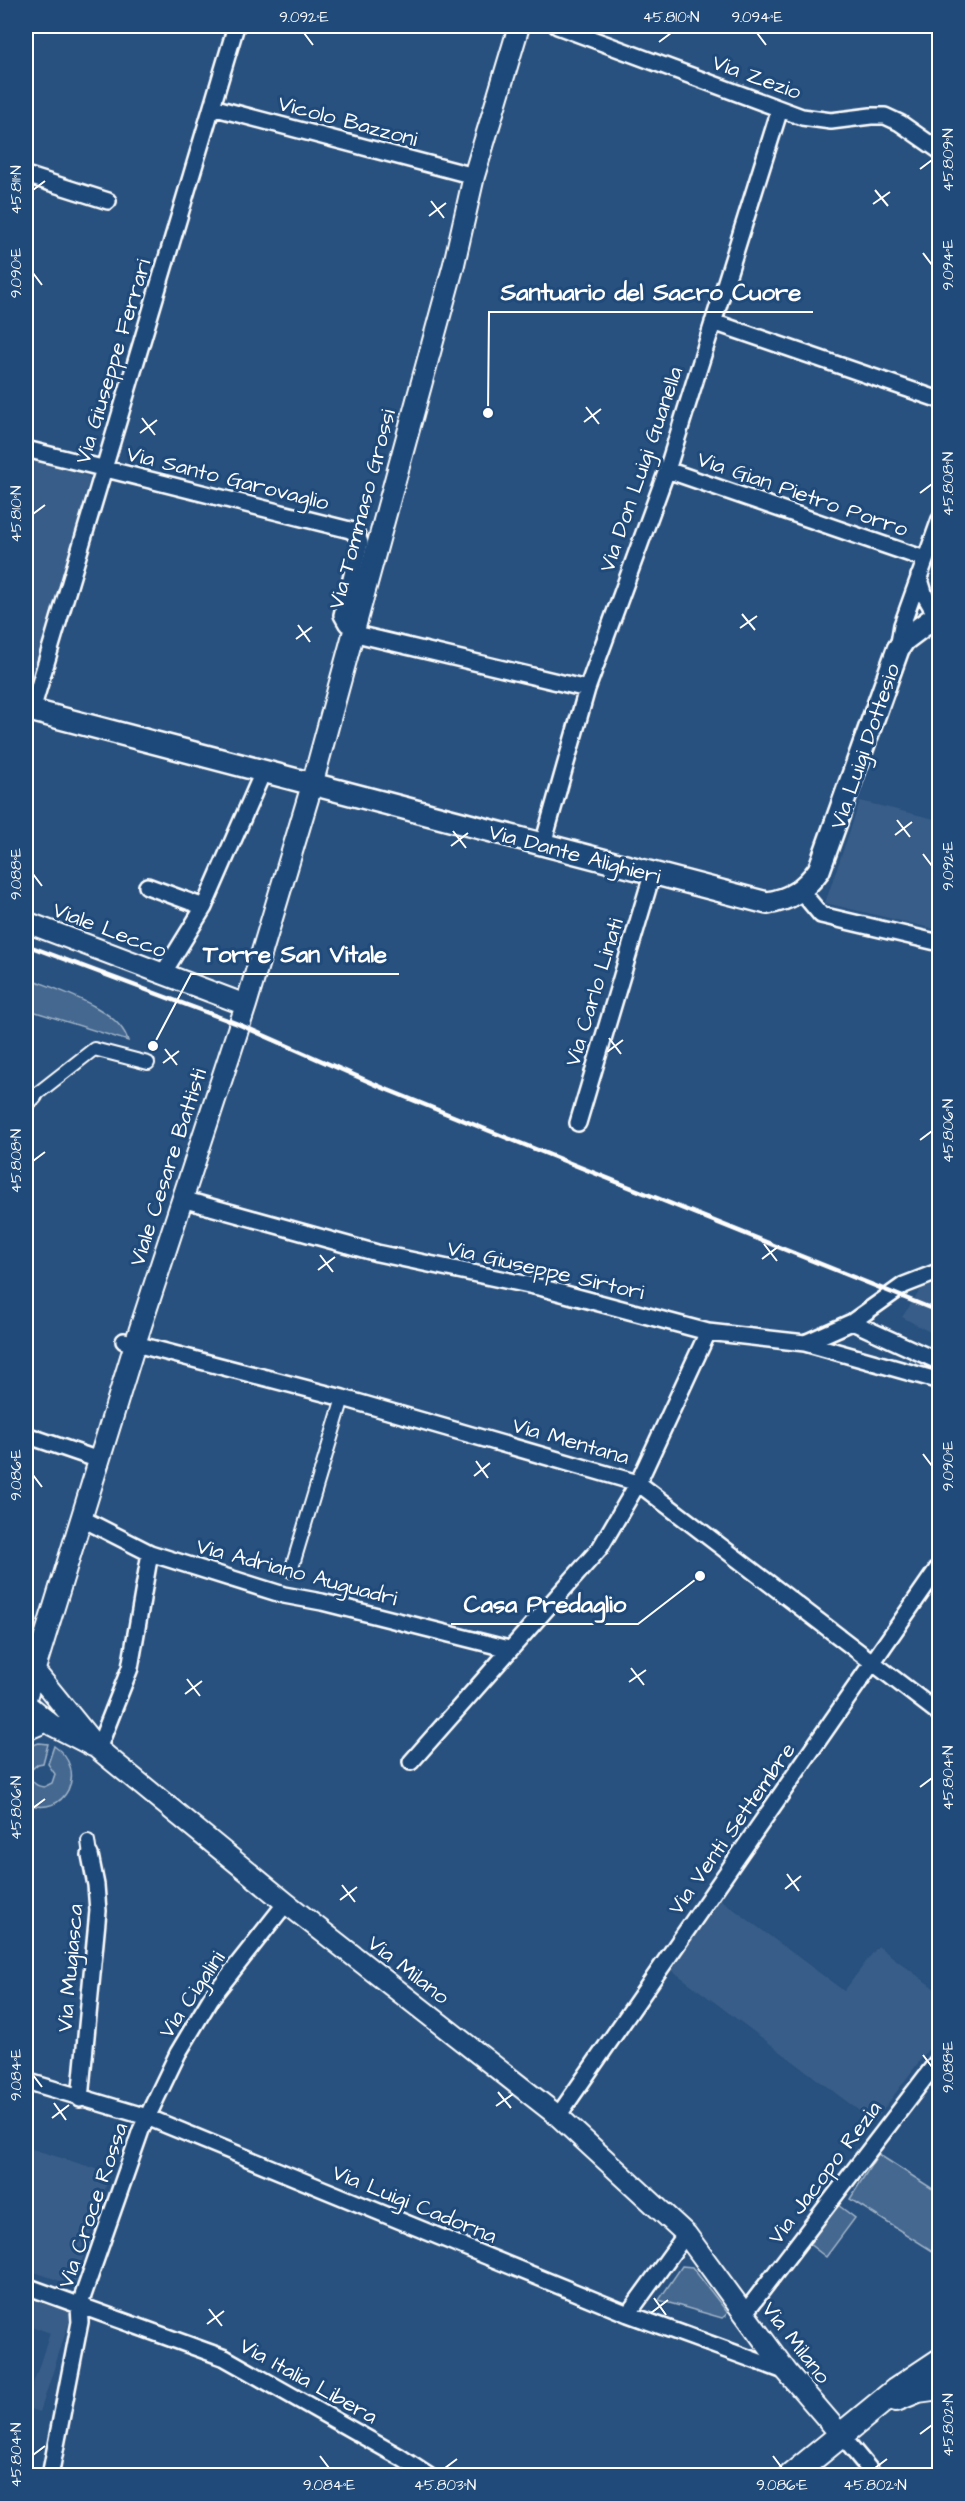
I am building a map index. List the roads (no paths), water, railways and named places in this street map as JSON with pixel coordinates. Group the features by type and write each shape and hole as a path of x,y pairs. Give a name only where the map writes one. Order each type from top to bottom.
{"main road":[{"name":"Via Luigi Dottesio","path":"801,891 811,881 824,860 898,649 904,640 938,614"},
{"name":"Via Dante Alighieri","path":"29,709 767,903 780,901 801,891"},
{"path":"791,2475 926,2368 939,2361"},
{"path":"877,2406 918,2390 939,2387"}],"street":[{"name":"Via Giuseppe Ferrari","path":"29,709 236,26"},
{"name":"Via Tommaso Grossi","path":"246,1005 312,785 454,264 474,176 519,26"},
{"name":"Via Zezio","path":"557,26 802,117 822,120 885,116 938,145"},
{"name":"Vicolo Bazzoni","path":"212,106 474,176"},
{"name":"Via Don Luigi Guanella","path":"543,844 587,689 667,470 780,109"},
{"path":"26,175 108,201"},
{"path":"713,322 939,399"},
{"name":"Via Santo Garovaglio","path":"26,449 350,530 357,535 360,543 342,615 353,630"},
{"name":"Via Gian Pietro Porro","path":"667,470 925,559"},
{"path":"898,649 902,625 939,519"},
{"path":"919,576 925,596 938,614"},
{"path":"353,630 587,689"},
{"path":"162,975 204,907 263,772"},
{"name":"Via Carlo Linati","path":"578,1123 652,874"},
{"path":"147,886 204,907"},
{"path":"801,891 821,915 939,943"},
{"name":"Viale Lecco","path":"26,922 246,1005"},
{"name":"Viale Cesare Battisti","path":"26,1698 99,1460 130,1342 182,1199 246,1005"},
{"path":"30,1100 94,1049 148,1063"},
{"name":"Via Giuseppe Sirtori","path":"182,1199 377,1253 543,1288 708,1332 805,1344 939,1381"},
{"path":"805,1344 852,1322 904,1285 939,1271"},
{"path":"852,1322 939,1362"},
{"path":"411,1762 600,1548 638,1483 708,1332"},
{"name":"Via Mentana","path":"130,1342 344,1398 638,1483 939,1714"},
{"path":"291,1571 344,1398"},
{"path":"26,1435 99,1460"},
{"name":"Via Adriano Auguadri","path":"81,1518 150,1553 284,1595 322,1602 509,1649"},
{"path":"98,1749 130,1668 150,1553"},
{"name":"Via Venti Settembre","path":"558,2116 873,1664 939,1564"},
{"name":"Via Milano","path":"34,1670 98,1749"},
{"name":"Via Milano","path":"26,1704 47,1721 98,1749 286,1903 558,2116 686,2234 787,2372 875,2475"},
{"path":"26,1730 47,1721"},
{"name":"Via Mugiasca","path":"80,2099 98,1911 89,1848"},
{"name":"Via Cigalini","path":"147,2117 178,2053 210,1998 286,1903"},
{"name":"Via Jacopo Rezia","path":"744,2314 939,2058"},
{"name":"Via Luigi Cadorna","path":"26,2081 80,2099 147,2117 628,2314 787,2372"},
{"name":"Via Croce Rossa","path":"50,2475 80,2322 79,2307 147,2117"},
{"path":"628,2314 686,2234"},
{"name":"Via Italia Libera","path":"26,2286 225,2358 429,2475"}],"railway":[{"path":"26,945 238,1024 388,1090 940,1312"}],"place":[{"name":"Santuario del Sacro Cuore","path":"488,413"},
{"name":"Torre San Vitale","path":"153,1046"},
{"name":"Casa Predaglio","path":"700,1576"}]}
